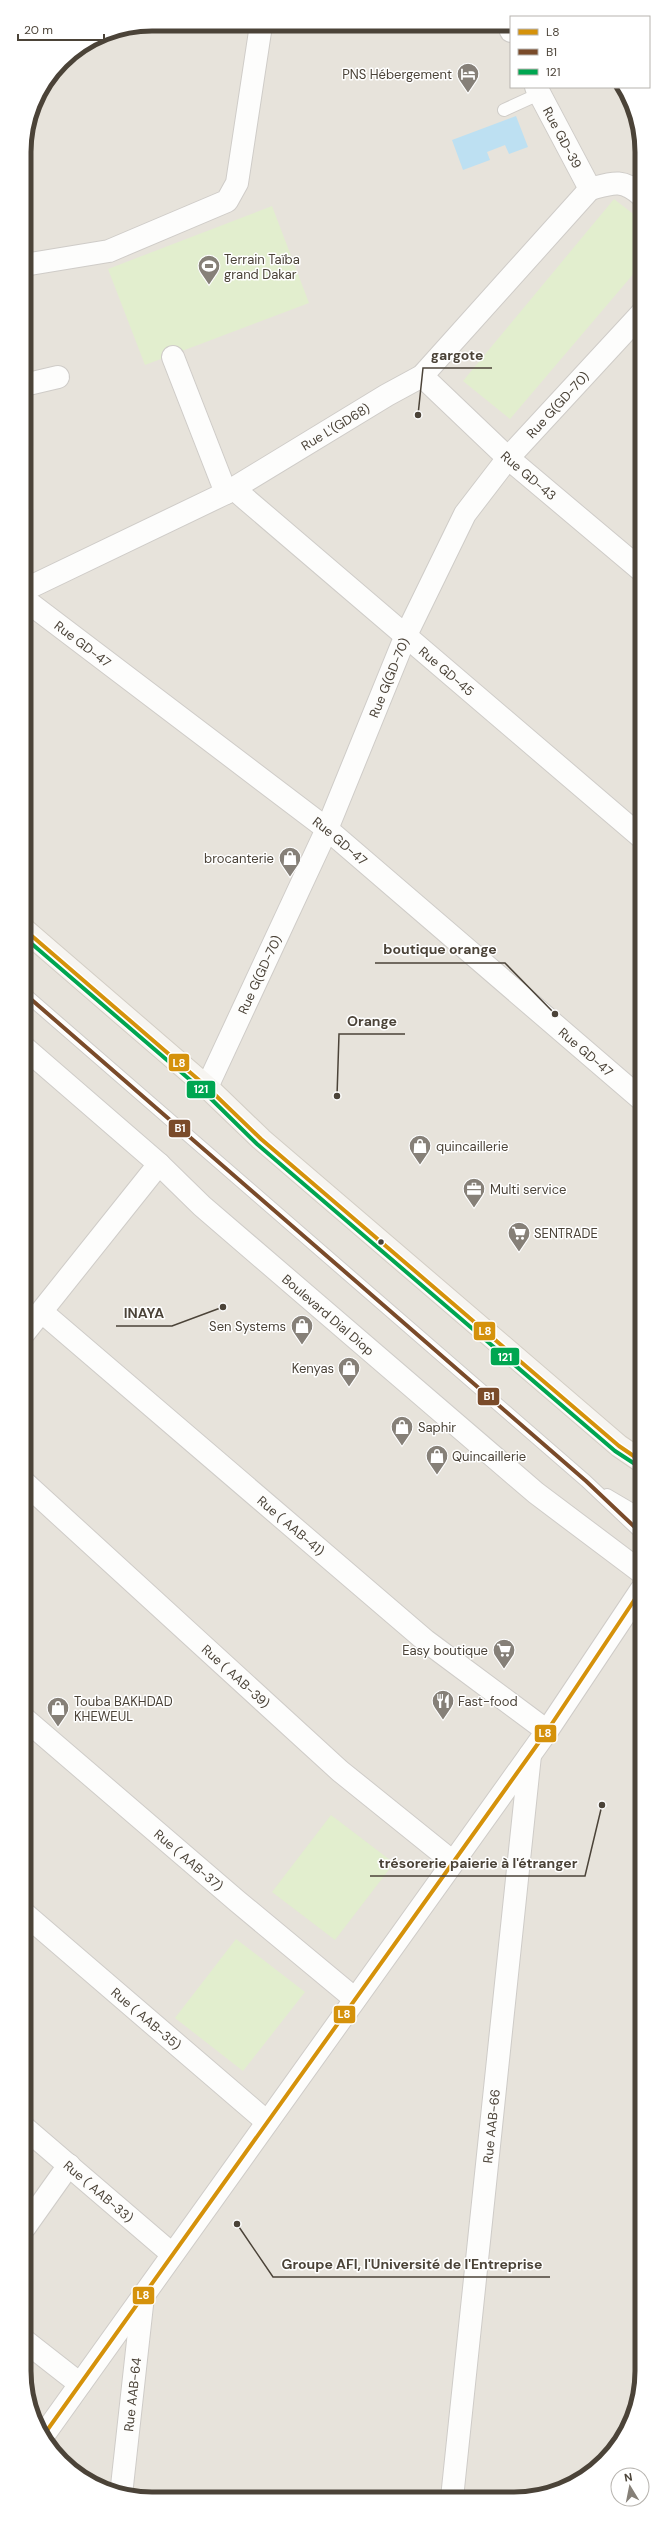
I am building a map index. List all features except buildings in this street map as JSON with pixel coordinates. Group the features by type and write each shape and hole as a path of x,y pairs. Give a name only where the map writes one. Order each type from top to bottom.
{"main road":[{"path":"31,935 207,1086 267,1144 619,1446 635,1457"}],"street":[{"path":"31,264 110,251 227,201 237,183 260,31"},
{"name":"Rue GD-39","path":"537,91 590,189"},
{"path":"590,189 615,182 630,185 635,190"},
{"name":"Rue L'(GD68)","path":"31,587 230,491 387,395 422,376 590,189"},
{"name":"Rue G(GD-70)","path":"207,1086 327,829 406,635 465,514 508,458 635,320"},
{"path":"173,357 230,491"},
{"name":"Rue GD-43","path":"422,376 508,458 635,565"},
{"path":"31,383 58,377"},
{"name":"Rue GD-45","path":"230,491 406,635 635,832"},
{"name":"Rue GD-47","path":"31,604 327,829 635,1094"},
{"name":"Boulevard Dial Diop","path":"31,1053 159,1164 202,1206 536,1493 635,1567"},
{"path":"31,1325 159,1164"},
{"name":"Rue ( AAB-41)","path":"42,1312 426,1641 546,1731"},
{"name":"Rue ( AAB-39)","path":"31,1488 340,1771 453,1862"},
{"path":"47,2431 530,1754 635,1599"},
{"name":"Rue ( AAB-37)","path":"31,1723 237,1901 355,1998"},
{"name":"Rue AAB-66","path":"453,2492 530,1754"},
{"name":"Rue ( AAB-35)","path":"31,1919 267,2122"},
{"name":"Rue ( AAB-33)","path":"31,2133 172,2254"},
{"path":"31,2219 69,2165"},
{"name":"Rue AAB-64","path":"122,2488 143,2295"},
{"path":"31,2346 80,2384"}],"lane":[{"path":"504,110 537,91"},
{"path":"31,999 586,1482 635,1527"},
{"path":"586,1482 635,1511"}],"shaded area":[{"path":"144,31 510,31 510,88 617,88 626,106 634,136 635,2379 631,2402 626,2417 619,2432 600,2457 568,2480 553,2486 530,2491 144,2492 128,2490 98,2480 66,2457 43,2425 37,2410 32,2387 31,144 35,121 43,98 66,66 98,43 128,33"}],"green space":[{"path":"614,199 635,215 635,272 510,419 463,381"},
{"name":"Terrain Taïba grand Dakar","path":"272,206 309,303 145,365 108,269"},
{"path":"331,1815 394,1863 335,1940 272,1892"},
{"path":"236,1939 305,1992 243,2071 175,2018"}],"water":[{"path":"516,116 528,147 509,154 505,145 487,152 490,160 463,170 452,140"}],"transit line":[{"name":"L8","path":"31,935 207,1087 261,1139 619,1446 635,1457"},
{"name":"121","path":"31,943 203,1091 257,1144 615,1451 635,1464"},
{"name":"B1","path":"31,999 586,1481 635,1527"},
{"name":"L8","path":"47,2431 547,1731 635,1599"}],"place":[{"name":"PNS Hébergement","path":"468,94"},
{"name":"Terrain Taïba grand Dakar","path":"209,286"},
{"name":"gargote","path":"418,415"},
{"name":"brocanterie","path":"290,878"},
{"name":"boutique orange","path":"555,1014"},
{"name":"Orange","path":"337,1096"},
{"name":"quincaillerie","path":"420,1166"},
{"name":"Multi service","path":"474,1208"},
{"name":"SENTRADE","path":"519,1252"},
{"name":"INAYA","path":"223,1307"},
{"name":"Sen Systems","path":"302,1346"},
{"name":"Kenyas","path":"349,1388"},
{"name":"Saphir","path":"402,1446"},
{"name":"Quincaillerie","path":"437,1476"},
{"name":"Easy boutique","path":"504,1670"},
{"name":"Fast-food","path":"443,1720"},
{"name":"Touba BAKHDAD KHEWEUL","path":"58,1728"},
{"name":"trésorerie paierie à l'étranger","path":"602,1805"},
{"name":"Groupe AFI, l'Université de l'Entreprise","path":"237,2224"}]}
